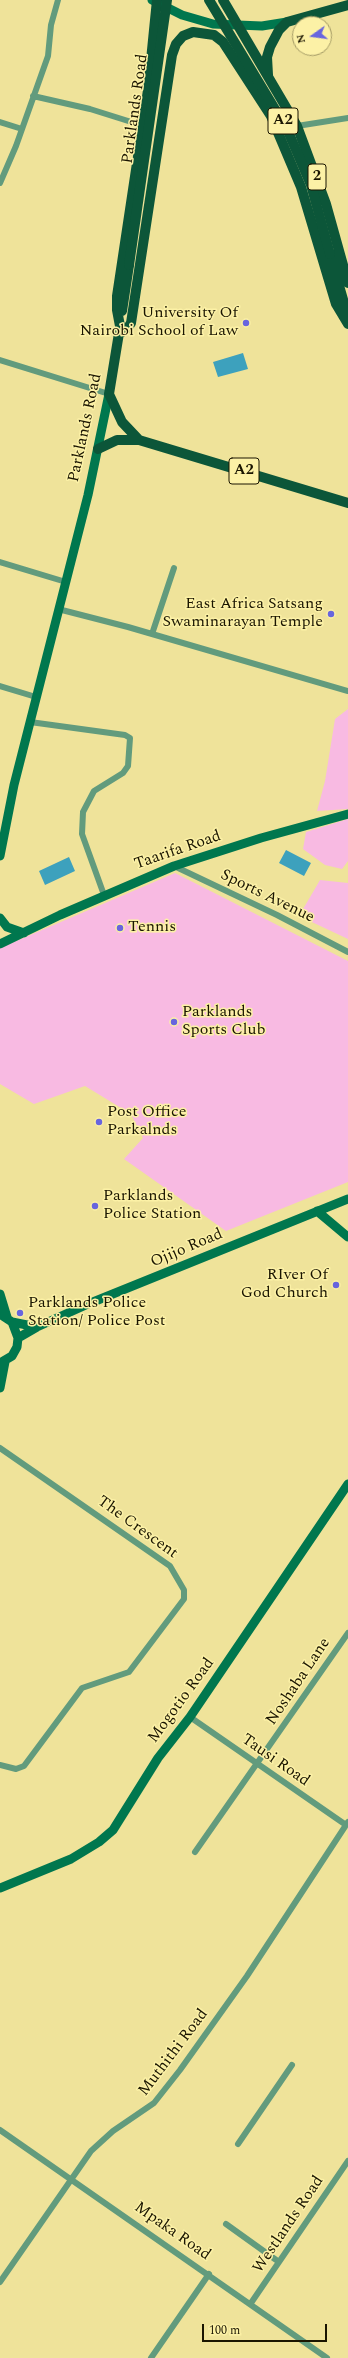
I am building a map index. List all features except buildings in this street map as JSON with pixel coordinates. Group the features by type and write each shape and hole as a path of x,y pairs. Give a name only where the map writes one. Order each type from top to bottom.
{"main road":[{"name":"Parklands Road","path":"0,856 36,697 66,582 98,449 109,394 120,330 167,0"},
{"name":"A2","path":"209,0 287,129 311,185 348,317"},
{"name":"2","path":"223,0 297,126 326,204 348,283"},
{"path":"348,5 288,22 262,26 213,24 196,20 155,1 154,40 117,296 117,310 120,330 127,329 130,323 172,55 176,44 183,36 193,32 214,35 223,42 271,116 301,187 336,304 348,324"},
{"path":"268,78 267,56 270,47 279,30 288,22"},
{"name":"A2","path":"109,394 122,422 140,440 348,503"},
{"path":"98,449 117,440 140,440"},
{"name":"Taarifa Road","path":"0,944 104,895 174,866 261,838 348,814"},
{"path":"0,918 8,927 24,933"},
{"name":"Ojijo Road","path":"18,1338 37,1327 88,1304 292,1223 317,1211 348,1200"},
{"path":"317,1211 348,1237"},
{"path":"0,1294 6,1318 18,1338 15,1352 2,1362 0,1388"},
{"path":"6,1318 37,1327"},
{"name":"Mogotio Road","path":"0,1888 71,1859 113,1830 158,1758 190,1717 348,1484"}],"street":[{"path":"0,183 22,129 48,56 52,25 58,0"},
{"path":"33,96 90,109 141,125"},
{"path":"297,126 348,118"},
{"path":"0,122 22,129"},
{"path":"0,360 109,394"},
{"path":"0,562 66,582"},
{"path":"152,634 174,568"},
{"path":"58,609 152,634 348,691"},
{"path":"0,686 36,697"},
{"path":"30,722 125,735 130,738 128,766 123,773 94,791 83,812 82,834 104,895"},
{"name":"Sports Avenue","path":"174,866 277,915 348,952"},
{"name":"The Crescent","path":"0,1448 170,1566 184,1590 184,1599 129,1672 92,1683 78,1692 24,1766 16,1769 0,1765"},
{"name":"Noshaba Lane","path":"195,1852 348,1633"},
{"name":"Tausi Road","path":"190,1717 257,1765 347,1824"},
{"name":"Muthithi Road","path":"0,2282 97,2144 144,2111 168,2085 248,1976 347,1824"},
{"path":"238,2144 292,2065"},
{"name":"Mpaka Road","path":"0,2130 251,2303 327,2358"},
{"name":"Westlands Road","path":"251,2303 348,2161"},
{"path":"226,2224 279,2262"},
{"path":"151,2358 209,2274"}],"shaded area":[{"path":"348,709 348,809 317,811 325,781 335,719"},
{"path":"348,819 348,861 342,869 325,865 303,849 306,832"},
{"name":"Parklands Sports Club","path":"175,873 348,961 348,1182 226,1231 124,1159 143,1138 131,1114 85,1086 34,1104 0,1084 0,948"},
{"path":"320,880 348,883 348,939 299,916"}],"water":[{"path":"243,353 248,369 218,377 213,362"},
{"path":"286,850 311,863 304,876 279,863"},
{"path":"69,857 75,871 45,885 39,871"}],"place":[{"name":"University Of Nairobi School of Law","path":"246,323"},
{"name":"East Africa Satsang Swaminarayan Temple","path":"331,614"},
{"name":"Tennis","path":"120,928"},
{"name":"Parklands Sports Club","path":"174,1022"},
{"name":"Post Office Parkalnds","path":"99,1122"},
{"name":"Parklands Police Station","path":"95,1206"},
{"name":"RIver Of God Church","path":"336,1285"},
{"name":"Parklands Police Station/ Police Post","path":"20,1313"}]}
